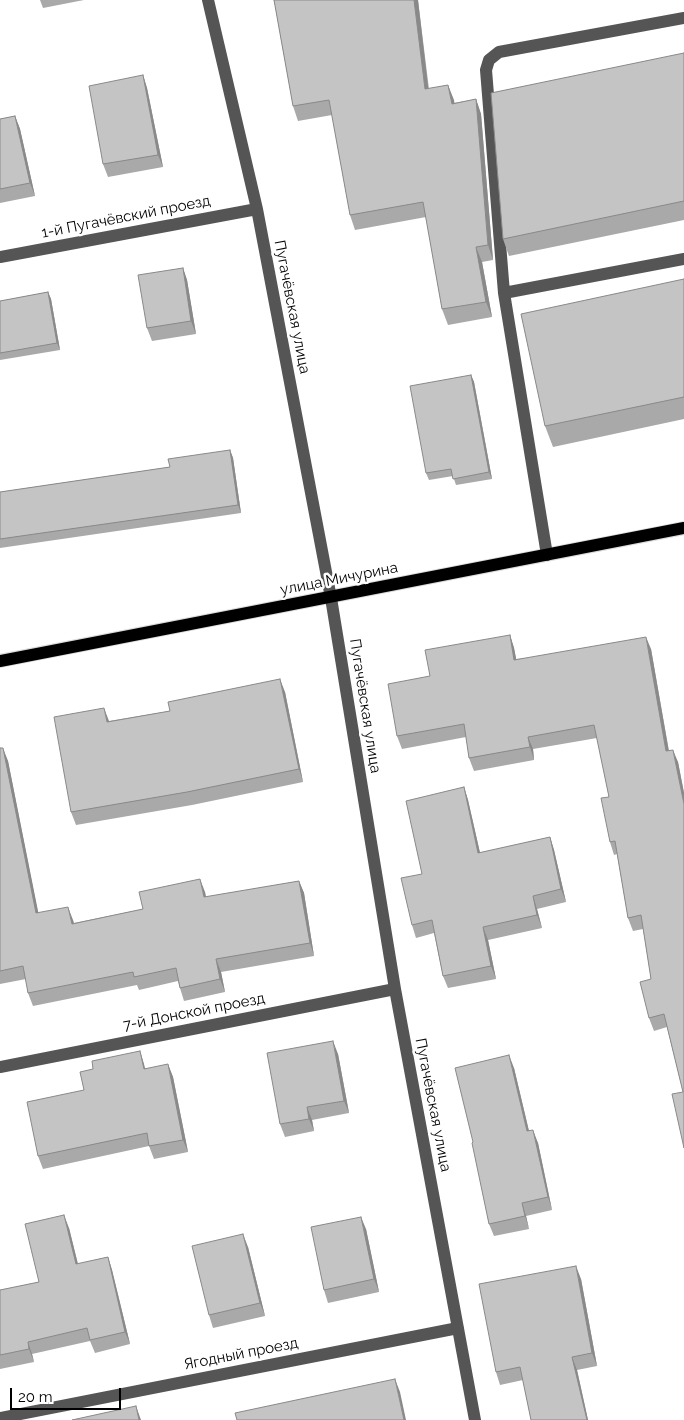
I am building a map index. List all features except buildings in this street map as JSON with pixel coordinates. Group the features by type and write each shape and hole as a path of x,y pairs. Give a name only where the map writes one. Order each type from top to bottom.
{"main road":[{"name":"улица Мичурина","path":"0,661 684,528"}],"street":[{"name":"Пугачёвская улица","path":"208,0 257,209 331,598 395,989 475,1420"},
{"path":"547,555 504,293 486,70 489,60 499,52 684,18"},
{"name":"1-й Пугачёвский проезд","path":"0,257 257,209"},
{"path":"504,293 684,259"},
{"name":"7-й Донской проезд","path":"0,1066 395,989"},
{"name":"Ягодный проезд","path":"0,1418 458,1328"}]}
